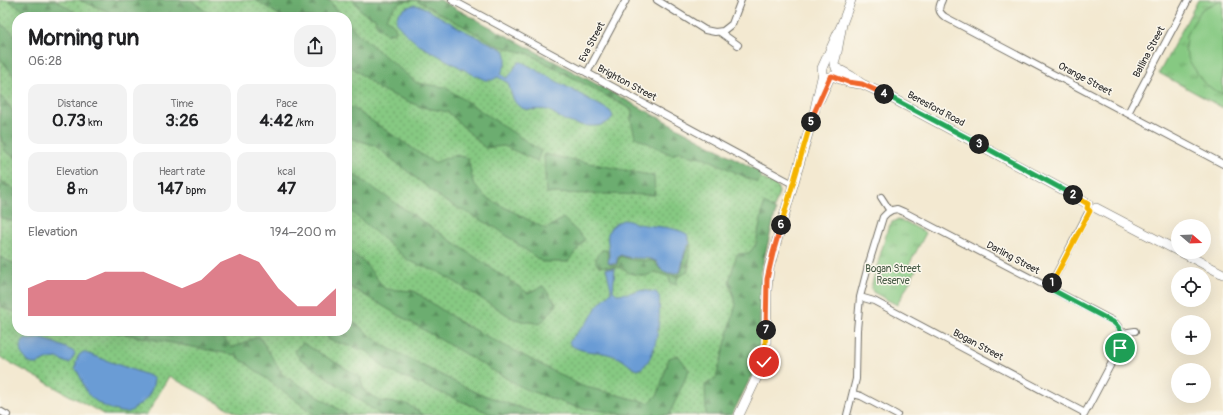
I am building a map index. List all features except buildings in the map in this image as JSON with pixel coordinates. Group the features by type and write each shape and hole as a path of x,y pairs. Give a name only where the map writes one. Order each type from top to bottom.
{"street":[{"name":"Brighton Street","path":"452,0 793,184"},
{"name":"Eva Street","path":"587,73 626,0"},
{"path":"657,0 705,30 711,32 726,30 732,24 740,0"},
{"path":"739,415 764,362 766,347 769,268 814,113 837,52 842,24 851,0"},
{"name":"Orange Street","path":"942,0 937,10 945,17 1223,164"},
{"name":"Ballina Street","path":"1128,113 1188,0"},
{"path":"720,32 738,45"},
{"name":"Beresford Road","path":"830,70 852,76 862,84 1071,194 1091,208 1171,247"},
{"path":"848,415 856,379 856,330 860,297 883,217 890,211 881,197"},
{"path":"1049,288 1091,208"},
{"name":"Darling Street","path":"890,211 897,209 904,212 1049,288 1113,322 1118,326 1122,333"},
{"path":"1194,259 1223,274"},
{"name":"Bogan Street","path":"860,297 874,301 1084,414"},
{"path":"1084,414 1120,348 1122,333 1135,331"},
{"path":"853,394 861,396 897,415"},
{"path":"0,411 7,415"}],"green space":[{"path":"0,0 430,0 777,186 779,192 767,231 727,415 240,415 169,376 147,415 105,415 0,357"},
{"path":"8,0 56,0 74,12 26,12"},
{"path":"79,0 191,0 207,12 109,12"},
{"path":"256,0 329,0 339,12 274,12"},
{"path":"353,0 416,0 402,2 392,9 386,18 395,26 396,31 388,35 377,26 375,18 362,12"},
{"path":"416,0 440,0 762,173 758,183 703,157 690,156 681,151 672,155 635,137 631,120 632,110 529,54 499,46"},
{"path":"1198,0 1223,0 1223,108 1159,73"},
{"path":"1223,0 1223,94 1214,90 1203,82 1190,62 1185,50 1186,35 1202,9"},
{"path":"0,23 12,32 12,74 0,58"},
{"path":"352,27 357,33 417,83 445,87 541,151 537,161 504,146 485,148 448,112 421,107 379,89 352,67"},
{"path":"0,96 12,109 12,155 5,151 2,138 0,137"},
{"path":"352,108 434,163 454,155 468,158 473,182 485,197 546,229 563,218 585,239 568,262 542,262 496,228 445,201 374,145 352,138"},
{"path":"544,154 654,176 655,195 546,193"},
{"path":"352,173 528,293 543,286 557,305 540,324 514,319 439,272 409,261 352,212"},
{"path":"0,180 12,188 12,221 0,217"},
{"path":"764,203 776,211 761,271 759,361 732,415 706,415 705,385 716,378 736,304 729,281 737,254 749,253 756,244"},
{"name":"Bogan Street Reserve","path":"898,220 906,222 926,233 909,265 916,270 897,305 873,292 871,287 888,228 892,222"},
{"path":"691,244 688,271 681,276 678,276 676,285 670,283 669,277 657,272 645,276 628,273 626,270 621,268 598,266 596,263 596,257 602,250 607,250 609,264 616,266 620,256 633,260 654,261 659,268 667,274 679,275 686,252"},
{"path":"352,253 365,263 385,289 414,291 463,324 582,386 649,403 658,394 669,358 678,355 689,370 670,413 671,415 625,414 575,407 523,388 352,288"},
{"path":"0,257 12,263 12,311 0,306"},
{"path":"352,321 384,346 475,392 541,415 494,415 387,370 367,351 329,340 327,336 352,336"},
{"path":"135,336 222,336 232,348 259,336 283,375 348,415 315,415 235,355"},
{"path":"303,343 360,377 364,391 380,401 407,404 424,415 381,415 299,358 294,351"}],"water":[{"path":"414,5 421,6 465,31 504,50 506,59 501,74 506,78 510,75 519,62 522,62 610,111 613,116 610,121 605,124 585,126 566,121 547,110 526,109 520,107 513,99 508,83 498,77 492,80 485,80 472,74 419,45 406,34 396,23 396,19 401,11"},
{"path":"623,220 639,224 670,228 687,234 690,243 684,253 680,272 672,273 662,270 657,262 653,260 645,258 631,258 621,255 618,256 616,264 608,263 608,233 615,224"},
{"path":"606,268 615,269 613,291 617,294 639,290 656,292 659,296 659,326 654,348 645,365 638,370 617,357 600,352 582,350 569,343 590,319 597,306 611,292"},
{"path":"24,339 40,339 48,341 73,351 75,354 70,363 57,358 32,364 28,362 21,353 20,347"},
{"path":"83,352 150,376 154,379 147,397 142,403 129,412 111,409 93,399 86,391 75,368 79,355"}],"route":[{"path":"764,362 766,347 767,279 769,268 814,113 830,77 832,76 848,82 862,84 886,95 1088,204 1087,208 1090,211 1049,288 1118,326 1122,333 1120,348"}]}
